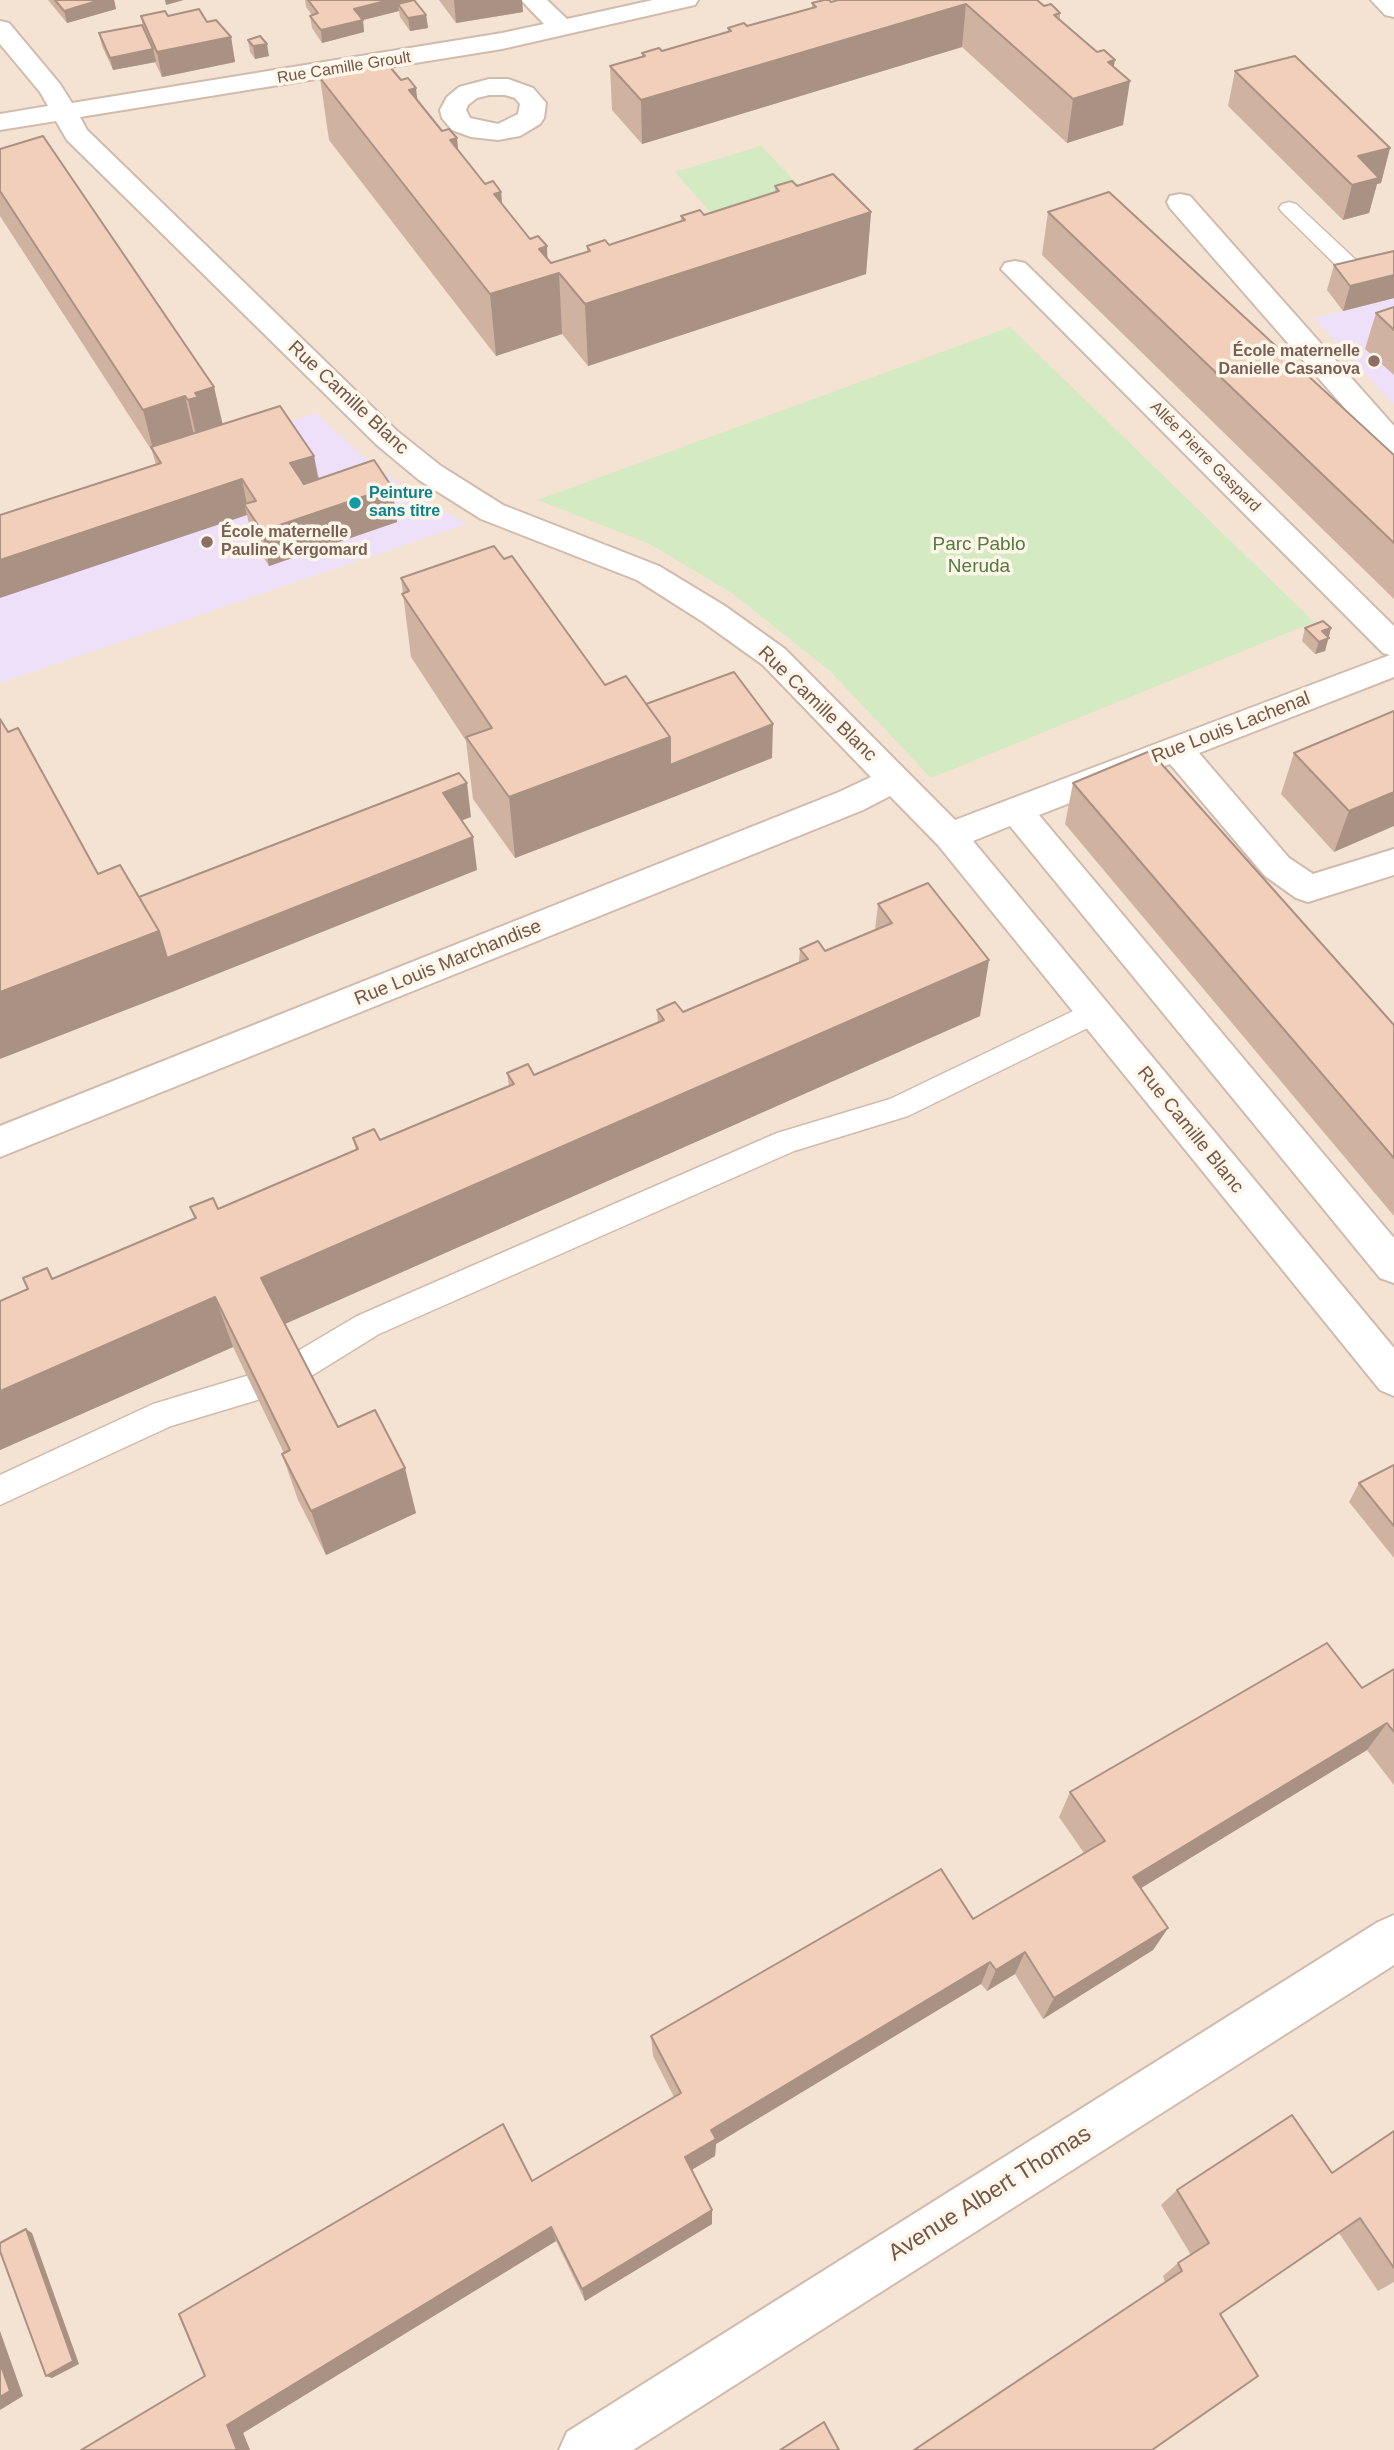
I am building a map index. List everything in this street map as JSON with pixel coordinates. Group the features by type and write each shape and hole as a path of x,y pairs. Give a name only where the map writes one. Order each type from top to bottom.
{"street":[{"path":"533,0 562,28"},
{"name":"Rue Camille Groult","path":"0,122 502,41 562,28 625,7 687,0"},
{"path":"1383,0 1394,10"},
{"name":"Rue Camille Blanc","path":"2,33 51,89 76,134 387,438 430,473 492,512 649,573 775,657 950,836 1394,1378"},
{"path":"489,87 502,41"},
{"path":"1180,202 1394,445"},
{"name":"Allée Pierre Gaspard","path":"1015,269 1394,645"},
{"name":"Rue Louis Lachenal","path":"950,836 1394,665"},
{"path":"1176,749 1277,867 1308,889 1394,862"},
{"name":"Rue Louis Marchandise","path":"0,1142 851,801 894,780"},
{"path":"1016,810 1394,1266"},
{"name":"Avenue Albert Thomas","path":"585,2450 1394,1938"}],"lane":[{"path":"1289,208 1352,268 1394,258"},
{"path":"298,1368 368,1325 787,1141 898,1108 1094,1012"},
{"path":"0,1491 164,1414 253,1388"}],"shaded area":[{"path":"0,0 1394,0 1394,2450 0,2450"},
{"name":"École maternelle Danielle Casanova","path":"1394,298 1394,405 1314,318"},
{"name":"École maternelle Pauline Kergomard","path":"316,413 363,456 400,484 466,524 0,683 0,517"}],"green space":[{"path":"761,146 809,196 721,224 675,172"},
{"name":"Parc Pablo Neruda","path":"1010,327 1314,622 931,778 830,671 732,593 650,544 538,500"}],"building":[{"path":"55,0 100,0 64,11"},
{"path":"308,0 389,0 354,9 363,20 321,30 310,16 318,13"},
{"path":"414,0 426,15 408,18 398,4"},
{"path":"824,0 1037,0 1044,6 1051,4 1060,13 1054,15 1097,52 1104,50 1115,60 1108,62 1130,81 1073,99 966,4 641,100 610,66 645,56 642,53 659,48 662,51 731,31 728,28 744,23 747,26 816,7 812,3"},
{"path":"199,9 207,22 216,20 231,37 157,52 141,16 165,11 168,16"},
{"path":"142,25 153,49 110,58 99,33"},
{"path":"260,36 267,44 253,46 248,40"},
{"path":"1295,56 1390,148 1358,156 1379,178 1352,185 1235,71"},
{"path":"384,60 401,80 408,78 416,88 409,90 442,131 449,129 457,138 450,140 485,184 493,181 501,192 494,194 530,239 538,236 547,246 539,249 551,263 590,251 587,246 605,240 609,245 685,220 681,216 700,210 704,215 779,191 775,186 792,181 797,186 833,174 871,212 585,304 559,273 490,294 320,78"},
{"path":"43,136 214,387 195,393 198,397 188,400 185,396 143,410 0,191 0,149"},
{"path":"1109,192 1394,455 1394,543 1048,212"},
{"path":"1394,251 1394,275 1350,286 1334,265"},
{"path":"1394,307 1394,330 1376,313"},
{"path":"280,406 314,456 290,463 304,484 374,460 392,487 262,531 244,504 256,501 242,479 0,560 0,515 161,463 151,447"},
{"path":"494,546 504,559 512,556 605,685 626,676 670,737 509,797 466,737 492,728 402,594 409,591 401,578"},
{"path":"1323,621 1331,628 1322,631 1329,638 1319,642 1305,628"},
{"path":"734,672 773,724 670,765 670,737 646,704"},
{"path":"1394,711 1394,792 1349,811 1294,753"},
{"path":"0,719 8,732 18,728 98,874 120,865 159,931 0,992"},
{"path":"1150,751 1394,1025 1394,1158 1073,783"},
{"path":"459,773 467,783 443,793 473,837 167,958 159,931 139,897"},
{"path":"928,883 989,960 261,1278 338,1427 375,1410 405,1468 311,1511 282,1454 290,1450 215,1297 0,1391 0,1301 28,1289 23,1278 47,1268 52,1279 196,1218 190,1207 213,1198 218,1209 358,1149 353,1138 374,1129 380,1140 514,1084 507,1073 528,1064 534,1075 664,1020 657,1010 675,1002 683,1012 808,959 800,949 818,941 825,951 892,923 878,904"},
{"path":"1394,1465 1394,1526 1359,1483"},
{"path":"1327,1643 1362,1688 1394,1669 1394,1732 1387,1723 1133,1877 1168,1928 1054,1998 1025,1952 996,1970 990,1962 711,2130 716,2139 685,2157 712,2210 582,2289 551,2227 227,2425 237,2450 81,2450 205,2376 179,2314 503,2124 532,2181 681,2093 651,2036 941,1869 973,1919 1105,1841 1070,1792"},
{"path":"1292,2115 1332,2173 1394,2131 1394,2268 1360,2218 1220,2314 1258,2376 1152,2450 914,2450 1182,2271 1178,2263 1209,2243 1177,2190"},
{"path":"26,2229 73,2361 46,2376 0,2251 0,2243"},
{"path":"0,2363 10,2391 0,2397"},
{"path":"824,2422 839,2450 780,2450"}],"place":[{"name":"École maternelle Danielle Casanova","path":"1374,361"},
{"name":"Peinture sans titre","path":"355,503"},
{"name":"École maternelle Pauline Kergomard","path":"207,542"}]}
